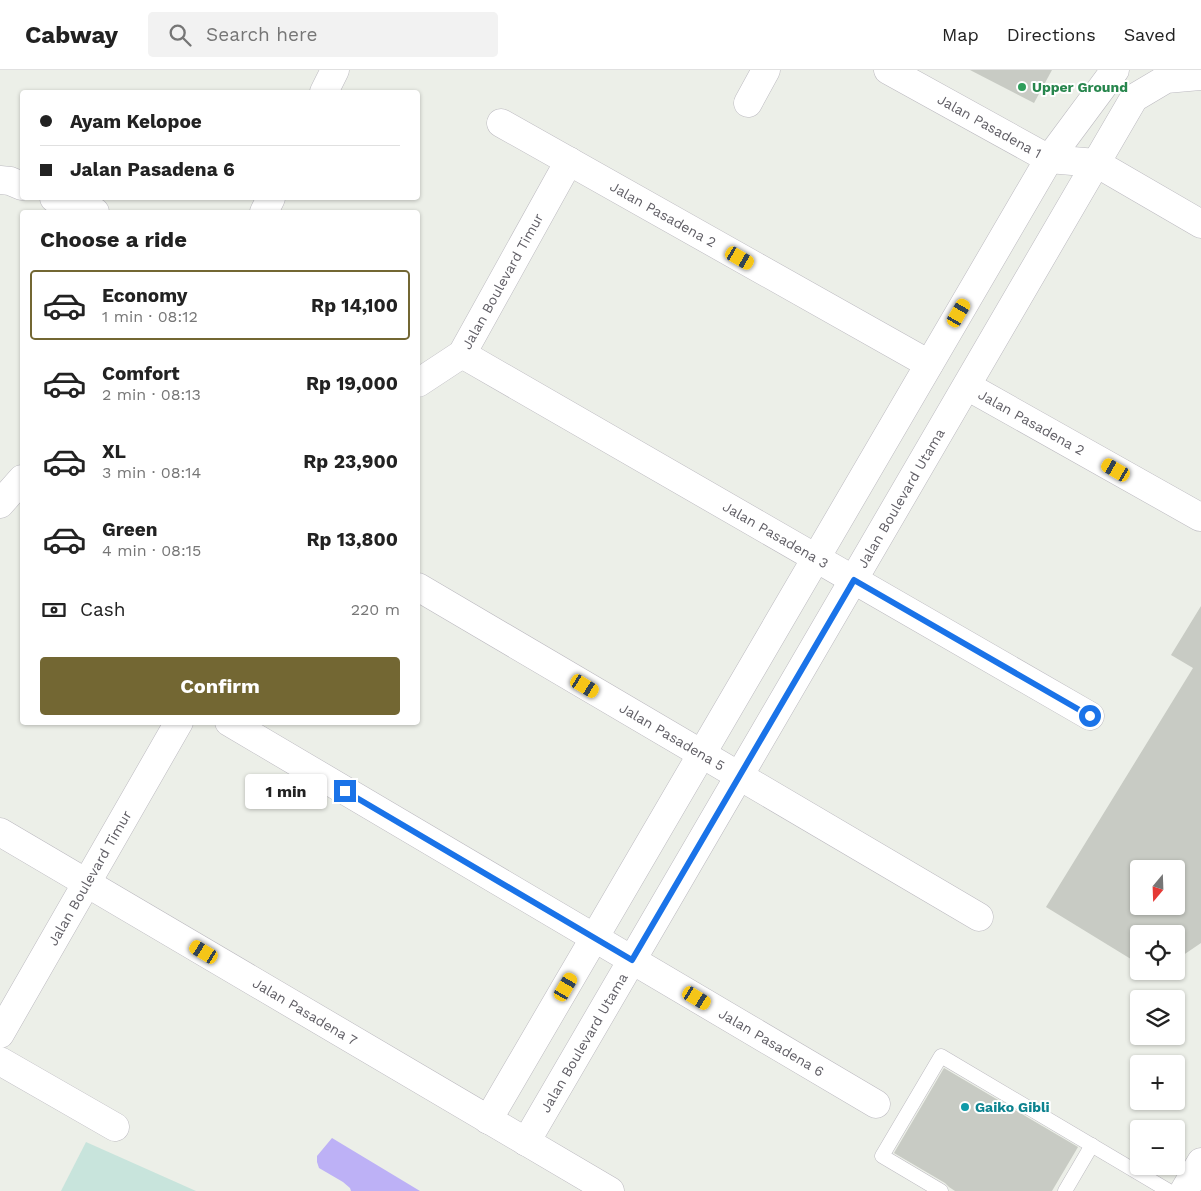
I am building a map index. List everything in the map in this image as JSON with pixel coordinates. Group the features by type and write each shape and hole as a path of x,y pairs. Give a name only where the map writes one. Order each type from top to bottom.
{"street":[{"path":"325,90 335,70"},
{"path":"748,103 766,70"},
{"name":"Jalan Pasadena 1","path":"888,70 1049,159 1096,162 1201,224"},
{"path":"488,1120 1049,159 1114,70"},
{"name":"Jalan Boulevard Utama","path":"526,1142 1134,98 1166,79 1201,76"},
{"name":"Jalan Pasadena 2","path":"502,123 929,364"},
{"name":"Jalan Boulevard Timur","path":"420,382 462,354 569,161"},
{"path":"0,180 10,181 20,185"},
{"path":"60,200 89,210"},
{"name":"Jalan Pasadena 3","path":"462,354 1090,716"},
{"name":"Jalan Pasadena 2","path":"967,386 1200,517"},
{"path":"0,504 20,480"},
{"name":"Jalan Pasadena 5","path":"420,588 979,917"},
{"name":"Jalan Boulevard Timur","path":"0,1034 177,725"},
{"name":"Jalan Pasadena 6","path":"233,725 876,1104"},
{"name":"Jalan Pasadena 7","path":"0,832 610,1191"},
{"path":"0,1061 116,1127"},
{"path":"1184,1191 1201,1162"}],"lane":[{"path":"941,1191 882,1156 941,1056 1169,1191"},
{"path":"1065,1191 1092,1145"}],"shaded area":[{"path":"332,1138 420,1191 351,1191 343,1182 319,1168 317,1156"},
{"path":"86,1142 196,1191 61,1191"}],"building":[{"name":"Upper Ground","path":"970,70 1052,70 1034,103"},
{"path":"1201,606 1201,943 1185,954 1185,925 1130,925 1130,958 1046,907 1193,668 1171,655"},
{"name":"Gaiko Gibli","path":"944,1068 1078,1147 1052,1191 955,1191 945,1183 894,1153"}],"place":[{"name":"Upper Ground","path":"1022,87"},
{"name":"Gaiko Gibli","path":"965,1107"}],"route":[{"path":"345,791 632,960 854,580 1090,716"}]}
